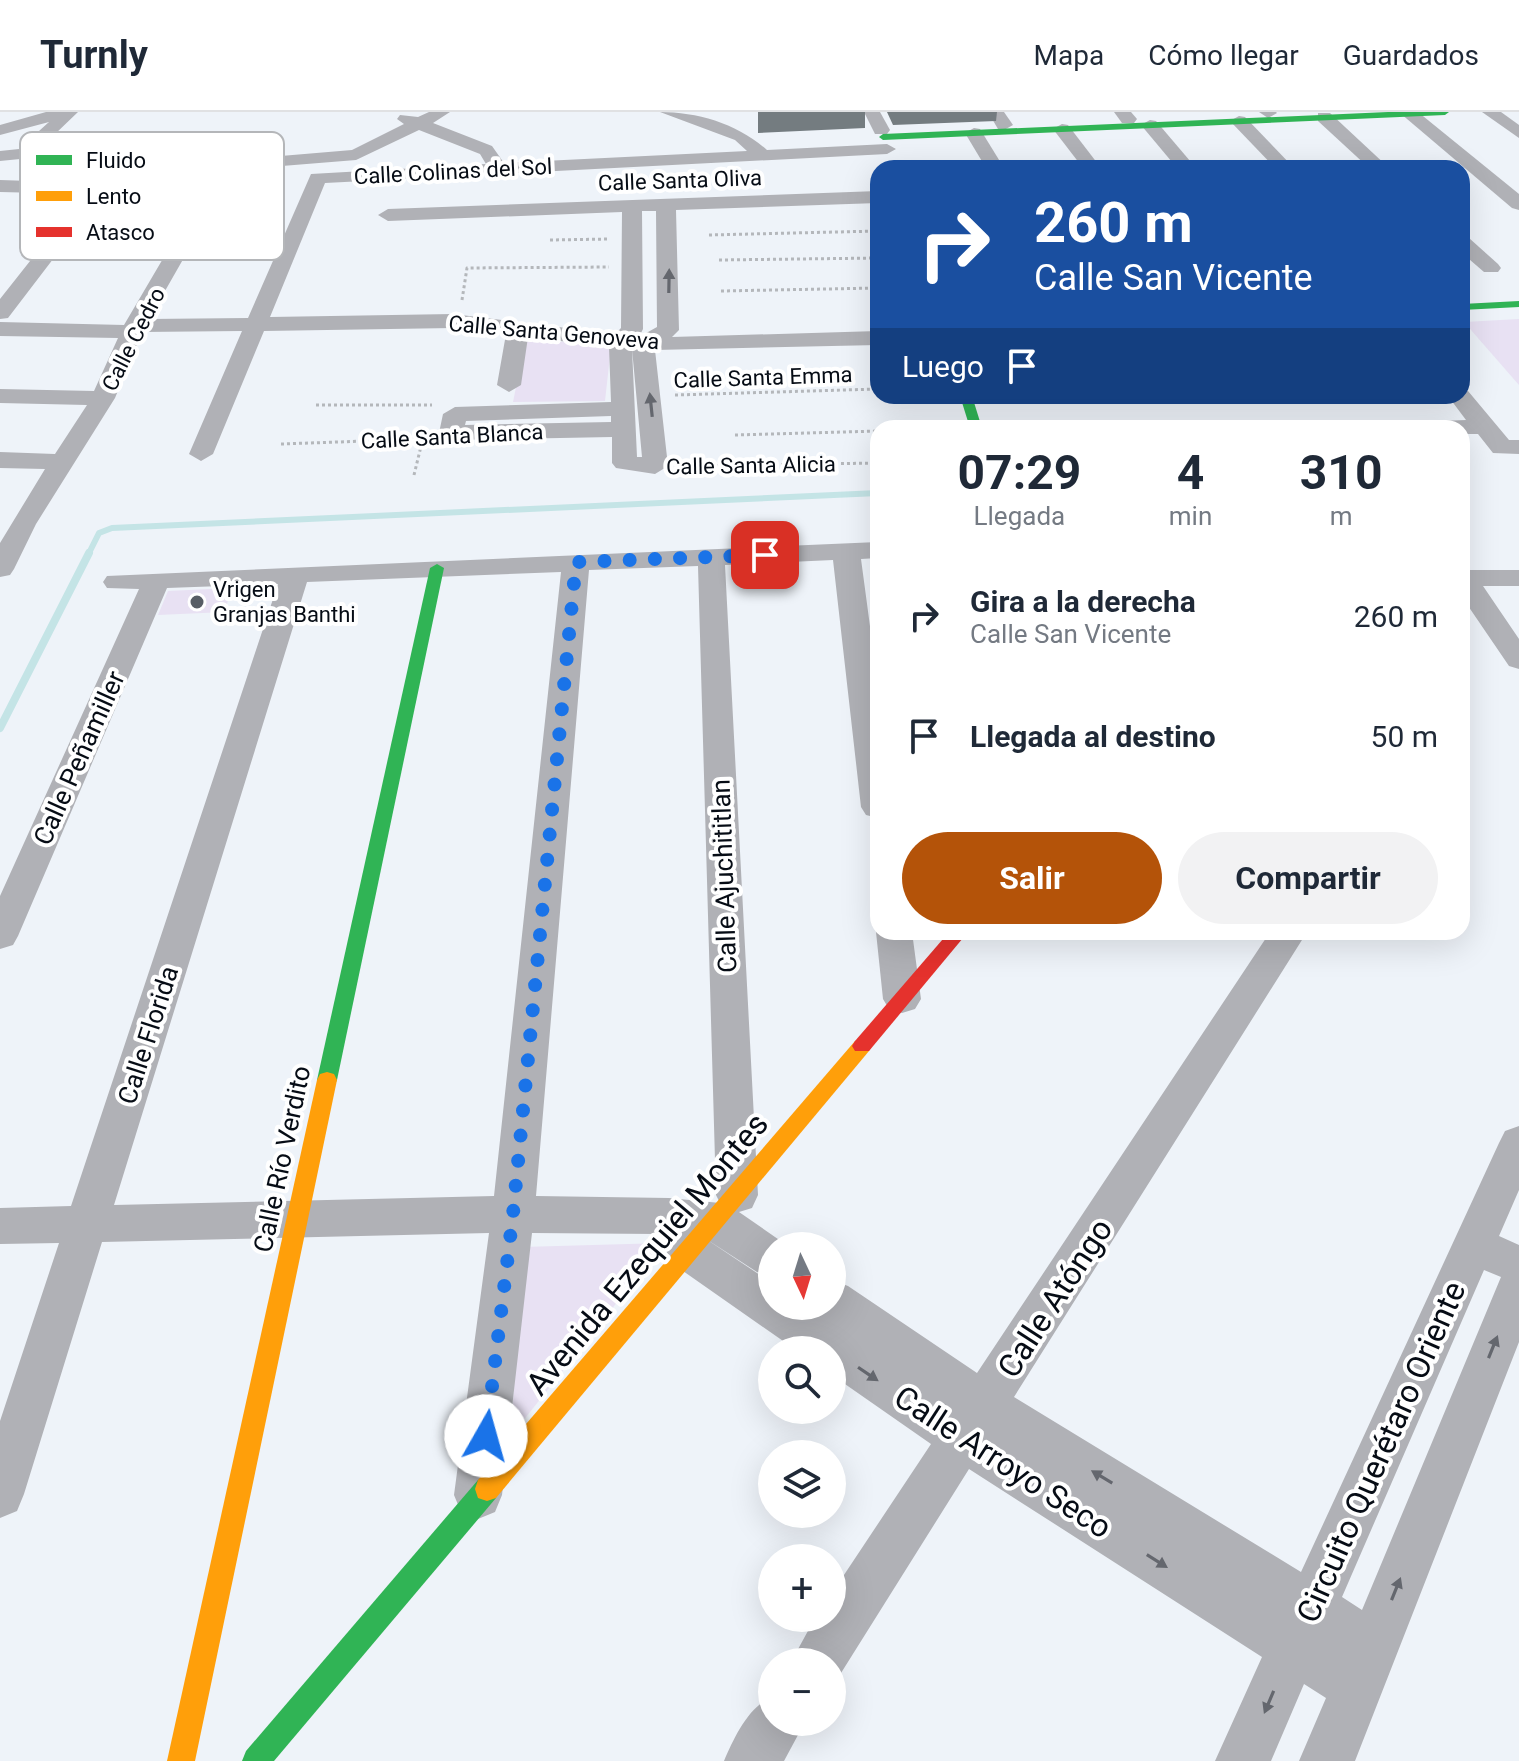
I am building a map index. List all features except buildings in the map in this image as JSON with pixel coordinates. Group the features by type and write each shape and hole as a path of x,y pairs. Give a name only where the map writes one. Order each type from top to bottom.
{"street":[{"path":"0,130 67,112"},
{"path":"47,132 67,112"},
{"path":"386,112 486,150 499,169"},
{"path":"418,124 442,112"},
{"path":"668,112 741,136 763,156"},
{"path":"872,112 898,160"},
{"path":"887,138 1000,118 1296,112"},
{"path":"887,138 1445,112"},
{"path":"1490,112 1519,133"},
{"path":"1409,113 1466,160"},
{"path":"1324,117 1371,160"},
{"path":"1239,121 1277,160"},
{"name":"Calle Cedro","path":"284,161 356,155 418,124"},
{"path":"1150,125 1180,160"},
{"path":"1062,129 1086,160"},
{"path":"974,133 990,160"},
{"name":"Calle Colinas del Sol","path":"284,258 318,178 763,156 887,138"},
{"path":"0,156 20,154"},
{"path":"1470,163 1519,204"},
{"path":"0,186 20,187"},
{"name":"Calle Santa Oliva","path":"388,215 870,197"},
{"path":"666,204 668,330"},
{"path":"622,419 632,338 632,205"},
{"path":"1470,249 1491,268"},
{"path":"0,313 42,260"},
{"name":"Calle Cedro","path":"0,569 11,524 61,462 103,398 135,325 174,260"},
{"name":"Calle Colinas del Sol","path":"201,454 283,260"},
{"path":"0,273 31,273"},
{"path":"1470,294 1519,291"},
{"path":"1470,307 1519,304"},
{"name":"Calle Santa Genoveva","path":"0,329 135,325 460,307 632,338 668,330 870,325"},
{"name":"Calle Santa Genoveva","path":"258,319 453,321 632,338 870,338"},
{"path":"509,385 518,327"},
{"path":"632,338 650,396 655,466"},
{"path":"0,396 103,398"},
{"path":"1467,404 1485,426 1511,447"},
{"name":"Calle Santa Blanca","path":"451,433 622,419"},
{"name":"Calle Santa Alicia","path":"622,419 625,463 629,467 655,466"},
{"path":"1470,427 1485,426"},
{"path":"0,460 61,462"},
{"path":"117,582 870,550"},
{"path":"846,551 870,743"},
{"name":"Calle Ajuchititlan","path":"703,1221 711,557"},
{"path":"478,1499 513,1214 576,562"},
{"name":"Calle Río Verdito","path":"181,1761 437,568"},
{"name":"Calle Florida","path":"0,1494 295,575"},
{"path":"1470,578 1519,578"},
{"name":"Calle Peñamiller","path":"0,936 157,580"},
{"path":"1470,588 1519,660"},
{"path":"895,940 902,999"},
{"name":"Avenida Ezequiel Montes","path":"256,1761 478,1499 703,1221 952,940"},
{"name":"Calle Atóngo","path":"826,1648 975,1423 1284,940"},
{"name":"Circuito Querétaro Oriente","path":"1243,1761 1519,1143"},
{"path":"0,1226 513,1214 703,1221 758,1250"},
{"name":"Calle Arroyo Seco","path":"703,1221 975,1423 1365,1666"},
{"path":"1468,1258 1517,1287"},
{"name":"Circuito Querétaro Oriente","path":"1327,1761 1517,1287"},
{"name":"Calle Arroyo Seco","path":"846,1312 975,1423"},
{"path":"752,1761 769,1736"}],"path":[{"path":"709,235 870,231"},
{"path":"550,240 634,238"},
{"path":"719,260 870,258"},
{"path":"460,307 467,268 634,267"},
{"path":"721,291 870,288"},
{"name":"Calle Santa Emma","path":"650,396 870,389"},
{"path":"316,405 433,403"},
{"path":"735,435 870,431"},
{"name":"Calle Santa Blanca","path":"281,444 422,439 451,433"},
{"name":"Calle Santa Alicia","path":"655,466 870,463"}],"shaded area":[{"path":"1519,319 1519,385 1470,329 1470,322"},
{"path":"526,338 611,347 605,401 513,402"},
{"path":"231,588 225,612 158,615 168,591"},
{"path":"664,1243 511,1436 522,1247"}],"waterway":[{"path":"89,553 99,533 112,528 870,493"},
{"path":"0,728 89,553"}],"traffic: fast":[{"path":"883,137 1445,112"},
{"path":"1470,307 1519,304"},
{"path":"968,404 974,420"},
{"path":"327,1080 437,568"},
{"path":"256,1761 487,1489"}],"traffic: slow":[{"path":"487,1489 862,1046"},
{"path":"181,1761 327,1080"}],"traffic: jam":[{"path":"862,1046 952,940"}],"place":[{"name":"Vrigen Granjas Banthi","path":"197,602"}],"route":[{"path":"486,1436 513,1214 576,562 765,555"}]}
